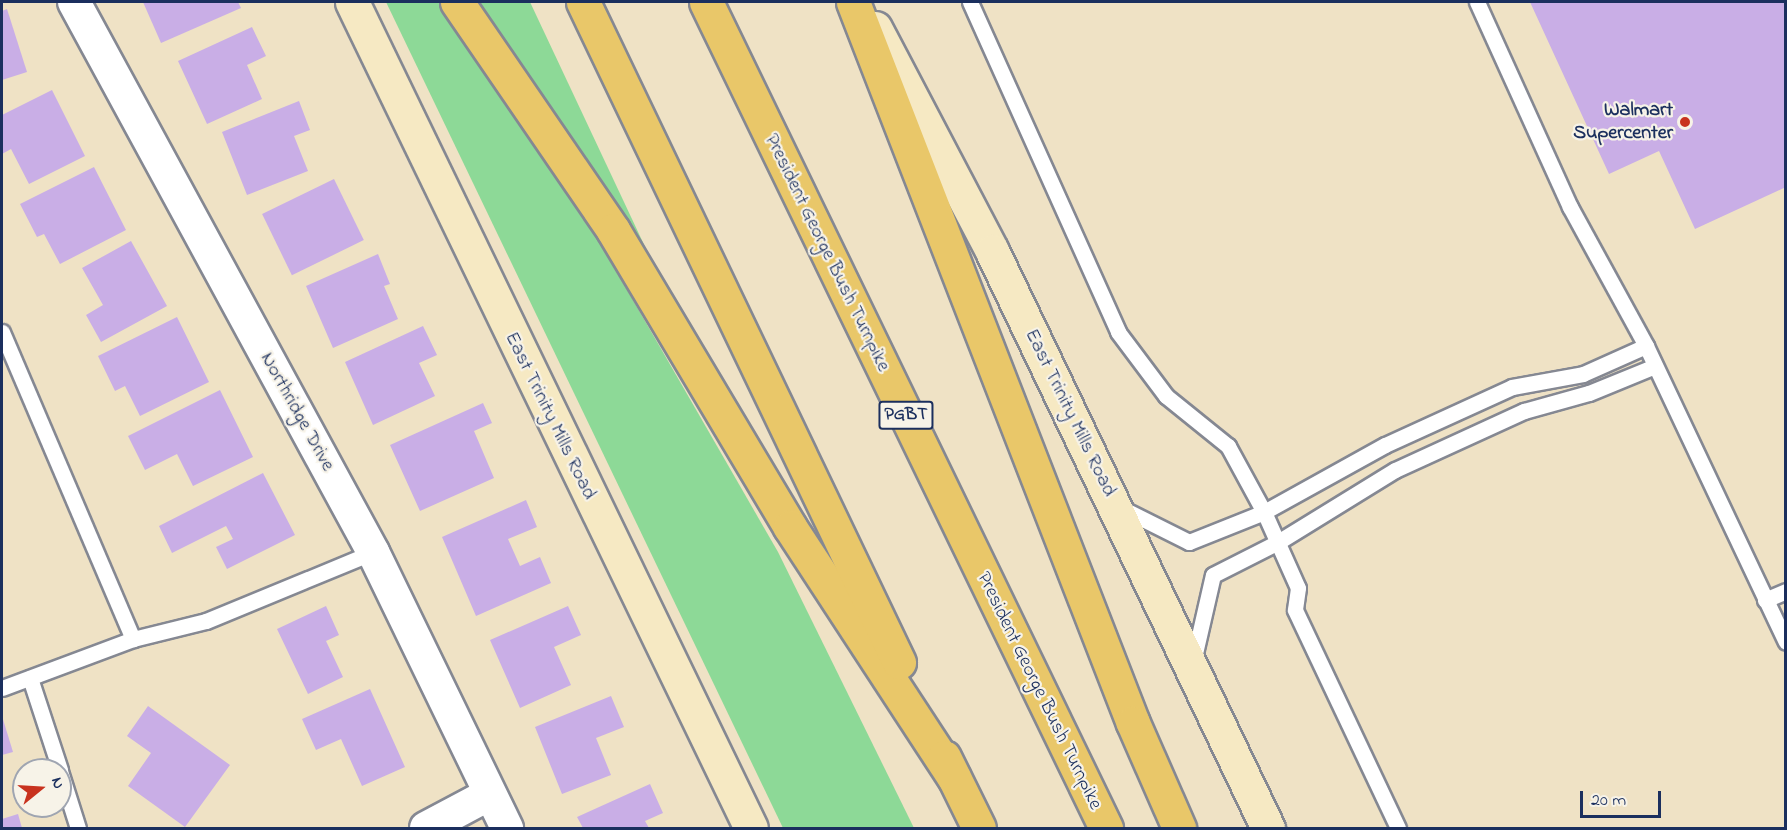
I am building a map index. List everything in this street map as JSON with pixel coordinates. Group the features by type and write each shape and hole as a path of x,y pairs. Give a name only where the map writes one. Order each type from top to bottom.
{"highway":[{"path":"457,2 613,230 790,527 953,776"},
{"path":"583,2 979,828"},
{"name":"President George Bush Turnpike","path":"706,2 1106,828"},
{"path":"853,2 1134,723 1179,828"}],"main road":[{"name":"East Trinity Mills Road","path":"352,2 751,828"},
{"name":"East Trinity Mills Road","path":"862,2 992,251 1268,828"}],"street":[{"name":"Northridge Drive","path":"74,2 373,552 507,828"},
{"path":"426,828 490,794"}],"lane":[{"path":"970,2 1118,332 1166,396 1228,446 1264,512 1298,588 1295,610 1398,828"},
{"path":"1478,2 1570,207 1646,346 1785,642"},
{"path":"2,332 133,639"},
{"path":"1114,505 1189,542 1264,512 1385,445 1512,387 1583,374 1646,346"},
{"path":"1192,668 1213,574 1278,542 1395,470 1524,411 1589,393 1655,366"},
{"path":"2,688 133,639 206,621 373,552"},
{"path":"1765,600 1785,591"},
{"path":"30,678 56,758"},
{"path":"72,809 78,828"}],"green space":[{"path":"386,2 438,2 584,215 778,552 914,828 783,828"},
{"path":"473,2 530,2 655,268"}],"building":[{"path":"143,2 238,2 241,8 161,43"},
{"name":"Walmart Supercenter","path":"1530,2 1786,2 1786,187 1695,229 1659,151 1609,174"},
{"path":"7,9 27,72 2,80 2,11"},
{"path":"252,27 266,56 247,65 262,99 207,124 178,61"},
{"path":"52,90 85,156 29,184 11,149 2,154 2,115"},
{"path":"299,101 310,130 294,136 308,171 247,195 222,132"},
{"path":"94,167 126,230 60,264 44,234 37,237 20,204"},
{"path":"334,179 364,240 292,275 262,214"},
{"path":"131,241 167,306 101,342 86,315 103,305 82,268"},
{"path":"378,254 390,284 384,286 398,319 333,348 306,286"},
{"path":"177,317 209,382 140,416 125,386 115,391 98,356"},
{"path":"423,326 437,355 419,363 435,396 373,425 345,362"},
{"path":"220,390 253,457 193,486 177,454 145,470 128,436"},
{"path":"483,403 492,423 474,431 494,478 420,511 390,445"},
{"path":"263,473 295,535 227,569 216,547 233,539 226,526 172,553 159,526"},
{"path":"526,500 537,527 508,539 520,566 540,557 551,583 476,616 442,537"},
{"path":"326,606 339,635 326,641 343,677 308,694 277,629"},
{"path":"568,606 581,635 554,647 571,685 520,708 490,640"},
{"path":"370,689 405,767 362,786 341,739 316,750 302,719"},
{"path":"611,696 624,727 596,738 611,775 562,794 535,727"},
{"path":"148,706 230,765 185,827 128,786 151,753 127,736"},
{"path":"2,716 13,752 2,755"},
{"path":"650,784 663,813 645,821 649,828 583,828 577,817"},
{"path":"12,816 12,818 19,818 22,828 2,828 2,819"}],"place":[{"name":"Walmart Supercenter","path":"1685,122"}]}
